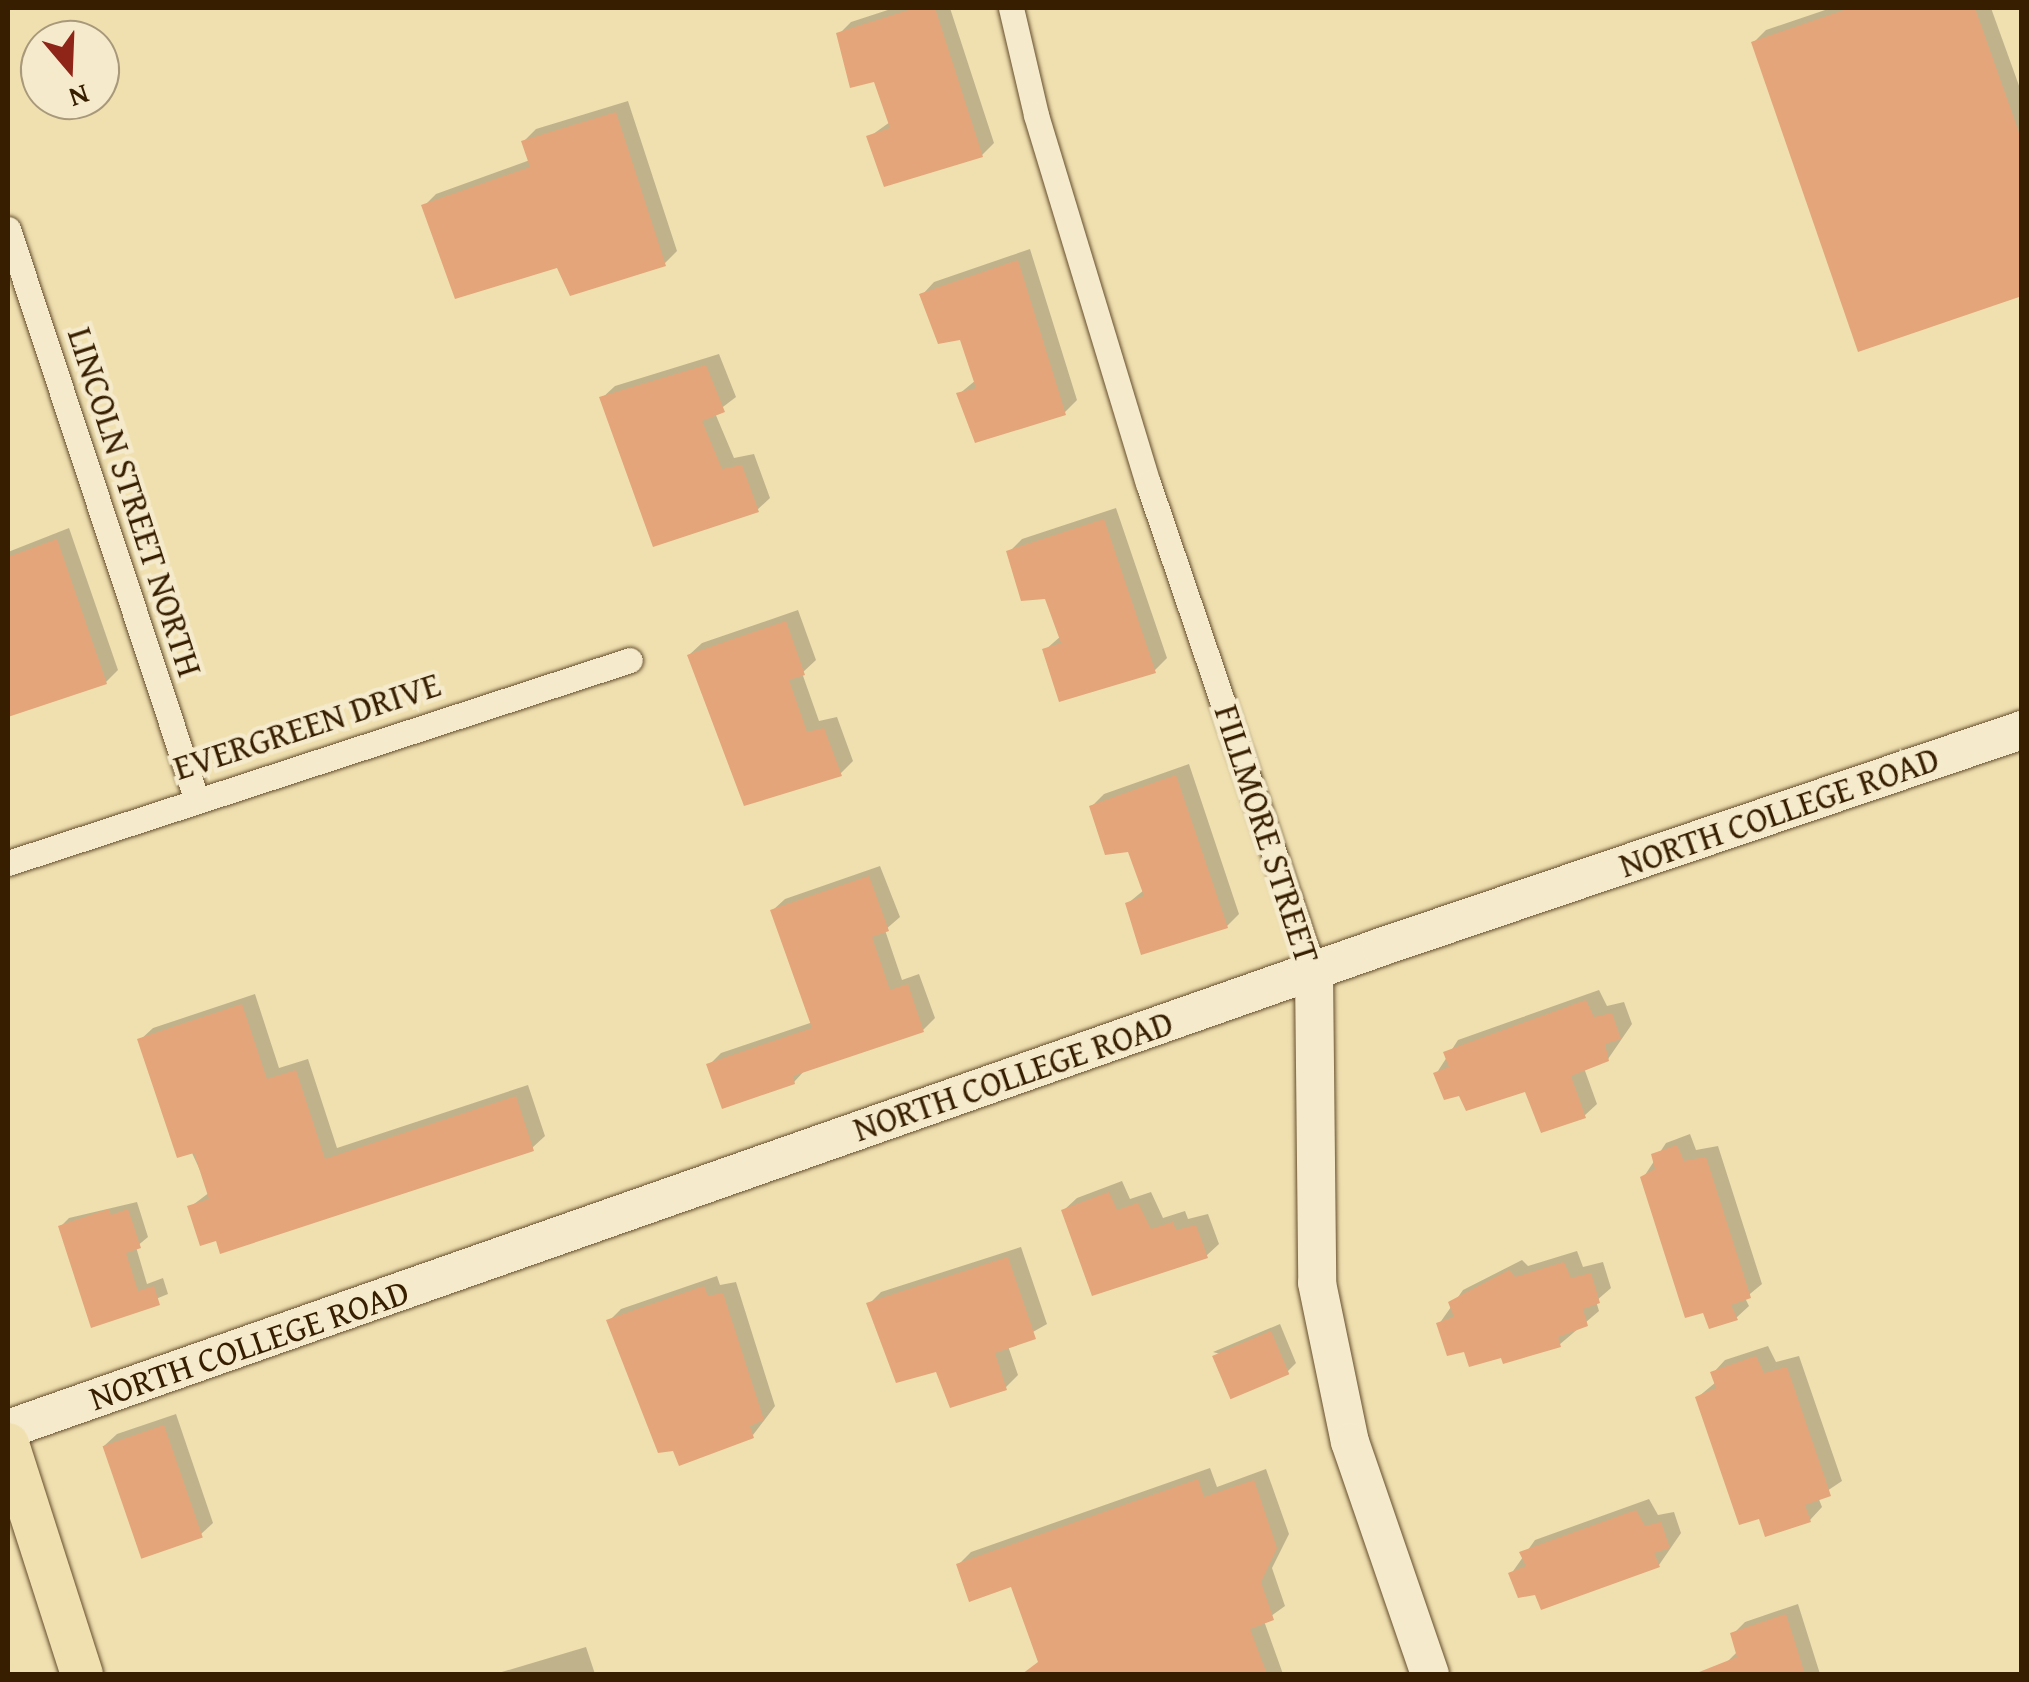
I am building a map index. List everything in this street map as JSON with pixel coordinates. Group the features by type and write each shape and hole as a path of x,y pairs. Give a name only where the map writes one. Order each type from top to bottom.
{"main road":[{"name":"NORTH COLLEGE ROAD","path":"8,1429 1314,971 2022,730"},
{"name":"FILLMORE STREET","path":"1314,971 1317,1284 1350,1442 1430,1674"},
{"path":"8,1444 82,1674"}],"street":[{"name":"FILLMORE STREET","path":"1011,8 1036,115 1148,483 1314,971"},
{"name":"LINCOLN STREET NORTH","path":"8,229 196,798"},
{"name":"EVERGREEN DRIVE","path":"8,863 196,798 630,660"}],"building":[{"path":"915,8 935,8 983,157 884,187 866,136 890,128 874,82 850,88 836,33"},
{"path":"1850,8 1975,8 2022,141 2022,296 1858,352 1751,42"},
{"path":"616,112 666,266 570,296 557,268 455,299 421,205 530,167 521,141"},
{"path":"1018,260 1066,415 975,443 956,393 976,388 960,340 938,344 919,294"},
{"path":"706,365 725,412 702,421 722,469 742,465 759,512 653,547 599,397"},
{"path":"1104,519 1156,673 1059,702 1042,649 1061,643 1045,599 1021,601 1006,551"},
{"path":"57,539 107,684 8,717 8,557"},
{"path":"786,621 805,675 789,680 807,732 824,728 842,776 744,806 687,655"},
{"path":"1176,775 1228,928 1141,955 1125,903 1144,896 1128,852 1105,855 1089,806"},
{"path":"869,876 889,931 872,937 890,990 908,984 924,1032 793,1076 795,1084 722,1109 706,1064 812,1028 770,910"},
{"path":"1586,1000 1594,1017 1612,1013 1621,1039 1605,1044 1609,1061 1571,1076 1586,1118 1541,1133 1525,1092 1466,1111 1459,1096 1444,1100 1433,1073 1449,1067 1443,1052"},
{"path":"242,1004 267,1079 296,1070 325,1159 516,1096 534,1151 220,1254 216,1241 200,1246 187,1206 209,1199 194,1153 177,1158 137,1039"},
{"path":"1677,1145 1684,1161 1706,1157 1751,1298 1731,1305 1738,1320 1709,1329 1703,1313 1685,1318 1640,1177 1655,1169 1651,1154"},
{"path":"1109,1192 1117,1210 1138,1203 1151,1229 1173,1222 1176,1230 1196,1225 1208,1258 1092,1296 1061,1210"},
{"path":"109,1209 111,1215 128,1209 141,1248 126,1253 138,1291 154,1286 160,1305 91,1328 58,1226"},
{"path":"1008,1257 1036,1339 995,1353 1007,1390 950,1408 936,1372 896,1383 866,1303"},
{"path":"1564,1262 1571,1278 1591,1273 1600,1303 1583,1309 1588,1326 1558,1337 1561,1347 1503,1364 1501,1358 1469,1367 1464,1352 1447,1356 1436,1323 1454,1317 1448,1302 1509,1270 1515,1277"},
{"path":"704,1286 708,1296 723,1293 764,1420 750,1426 754,1438 679,1466 673,1451 658,1453 606,1320"},
{"path":"1271,1331 1289,1374 1230,1399 1212,1356"},
{"path":"1756,1356 1764,1373 1787,1367 1831,1496 1805,1505 1811,1522 1765,1537 1759,1519 1739,1525 1695,1397 1716,1388 1710,1372"},
{"path":"164,1425 203,1538 141,1559 103,1446"},
{"path":"1198,1479 1204,1497 1254,1480 1277,1548 1261,1582 1274,1620 1250,1629 1267,1674 1022,1674 1038,1662 1011,1587 969,1602 956,1564"},
{"path":"1636,1510 1645,1526 1661,1522 1670,1548 1654,1553 1660,1567 1541,1610 1535,1595 1518,1598 1508,1573 1526,1566 1519,1552"},
{"path":"1786,1614 1805,1674 1694,1674 1737,1657 1730,1633"}]}
